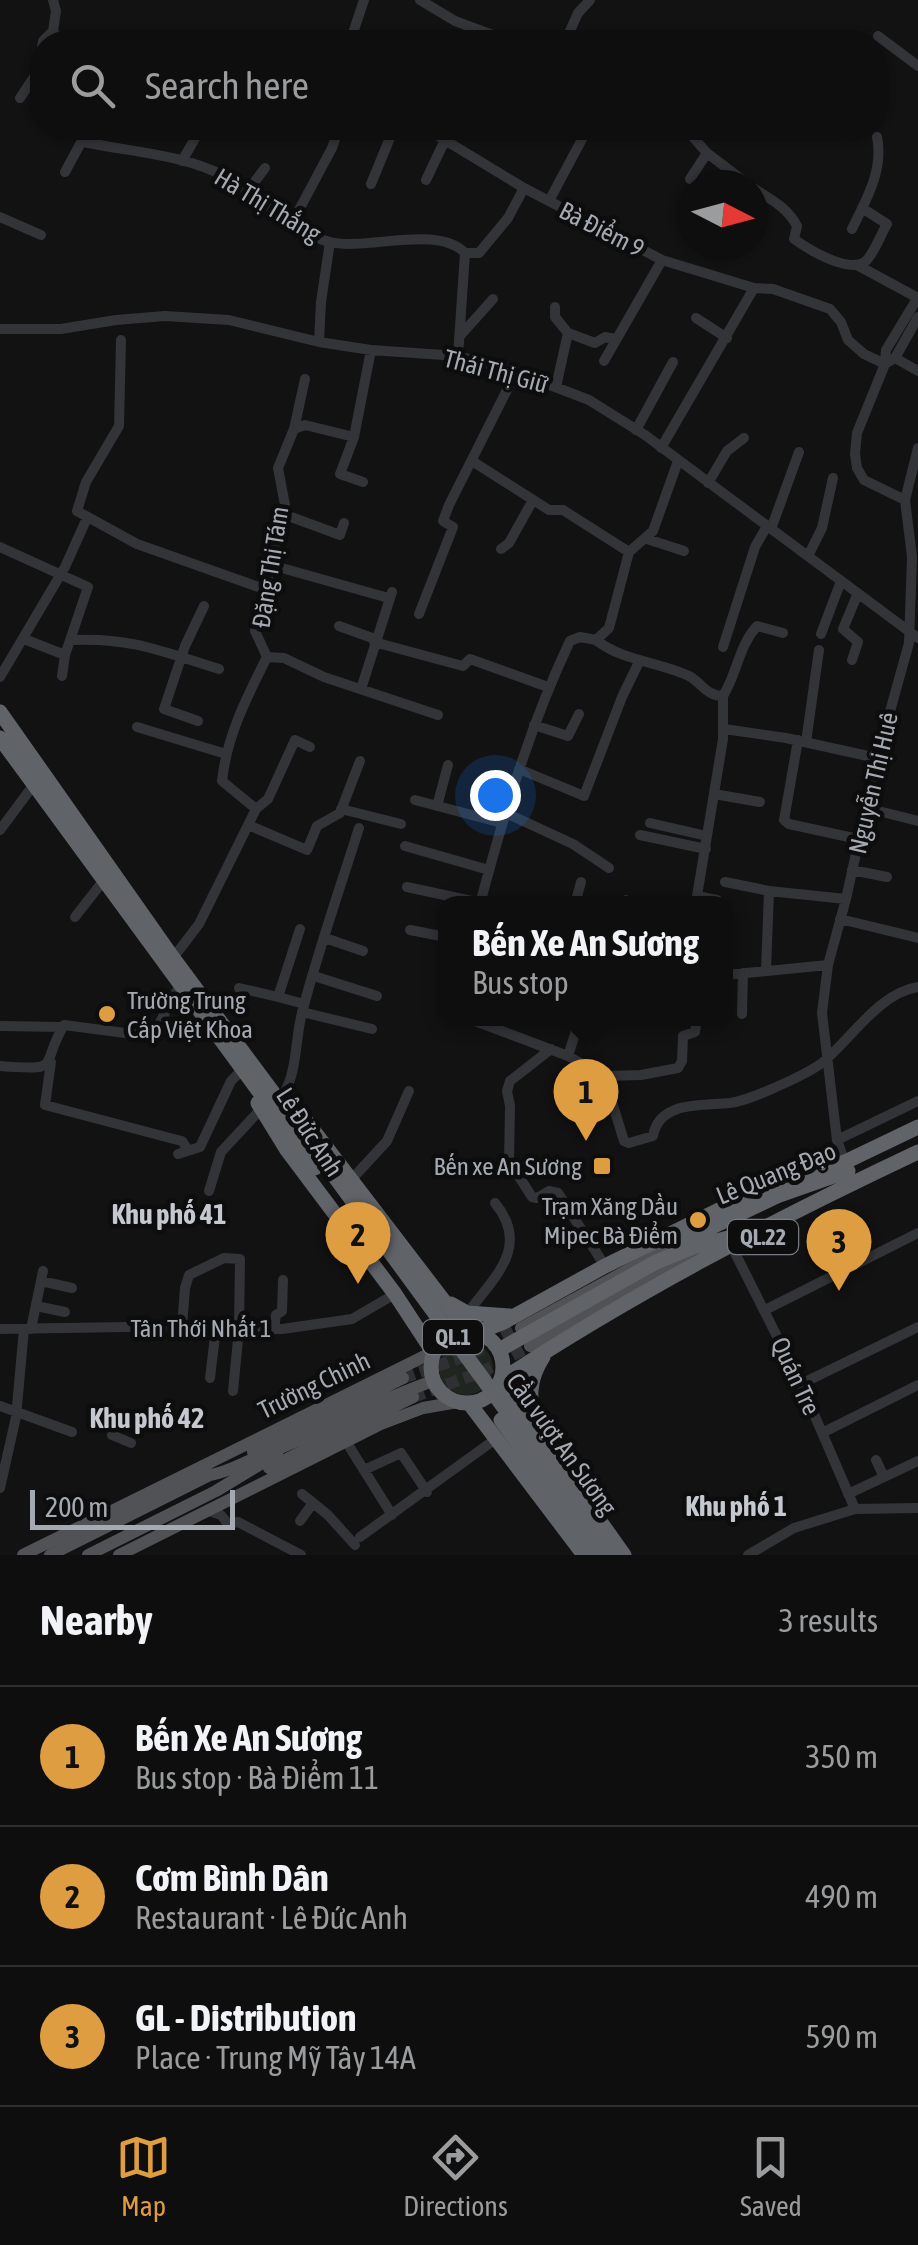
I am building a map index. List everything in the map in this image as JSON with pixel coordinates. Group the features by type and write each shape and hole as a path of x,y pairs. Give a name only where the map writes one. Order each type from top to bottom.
{"highway":[{"name":"Lê Đức Anh","path":"0,703 289,1124"},
{"name":"Lê Đức Anh","path":"0,712 72,807"},
{"name":"Lê Đức Anh","path":"0,738 242,1070 284,1093 436,1291 472,1331"},
{"name":"Lê Đức Anh","path":"0,749 33,785 159,970 177,981"},
{"name":"Lê Đức Anh","path":"258,1081 260,1110 433,1352"},
{"name":"Cầu vượt An Sương","path":"289,1124 599,1555"},
{"name":"Cầu vượt An Sương","path":"289,1124 612,1555"},
{"name":"Lê Quang Đạo","path":"656,1262 669,1238 755,1192 784,1178 846,1167 918,1127"},
{"name":"Lê Quang Đạo","path":"472,1331 513,1318 605,1266 669,1238 787,1193 918,1136"},
{"name":"Lê Quang Đạo","path":"500,1381 608,1311 633,1302 815,1201 918,1152"},
{"name":"Lê Quang Đạo","path":"499,1350 656,1262 693,1247 729,1246 918,1162"},
{"path":"755,1192 787,1193"},
{"path":"436,1291 447,1292 472,1307 513,1318"},
{"path":"408,1313 422,1308 436,1291"},
{"path":"436,1291 467,1313 513,1318"},
{"path":"463,1403 488,1397 500,1381 503,1363 499,1350 488,1337 472,1331 446,1336 433,1352 433,1381 447,1398 463,1403 497,1438 584,1555"},
{"path":"514,1461 517,1445 539,1432 537,1390 546,1352"},
{"name":"QL.1","path":"500,1381 624,1555"}],"main road":[{"path":"513,1318 669,1238"},
{"path":"530,1346 620,1294 729,1246"},
{"name":"Trường Chinh","path":"23,1555 433,1352"},
{"path":"210,1474 403,1378"},
{"name":"Trường Chinh","path":"50,1555 210,1474 287,1447 389,1397 433,1381"},
{"path":"216,1491 413,1398"},
{"name":"Trường Chinh","path":"119,1555 238,1494 423,1408 463,1403"},
{"name":"Trường Chinh","path":"88,1555 216,1491 287,1447"},
{"name":"Trường Chinh","path":"192,1484 216,1460"},
{"name":"Trường Chinh","path":"173,1513 238,1494"}],"street":[{"path":"53,0 53,30"},
{"path":"354,30 364,0"},
{"path":"420,0 479,30"},
{"path":"571,30 590,0"},
{"path":"888,44 918,66"},
{"path":"20,98 30,83"},
{"path":"65,172 82,140"},
{"name":"Hà Thị Thắng","path":"84,140 196,163 227,178 292,224 330,242 433,240 458,246 465,254"},
{"path":"182,161 195,140"},
{"path":"292,224 334,140"},
{"path":"371,184 389,140"},
{"path":"426,180 445,140"},
{"name":"Bà Điểm 9","path":"445,140 524,188 662,260 754,288 773,289 830,309 848,340 864,354 918,370"},
{"path":"549,201 582,140"},
{"path":"695,140 729,170"},
{"path":"852,229 881,154 878,140"},
{"path":"696,170 707,154"},
{"path":"248,192 265,168"},
{"path":"458,356 465,254 479,254 490,242 524,188"},
{"path":"768,196 792,216 796,226 794,238 808,250 857,265 918,298 886,350 890,361"},
{"path":"857,265 867,260 887,224 862,208"},
{"path":"0,216 41,235"},
{"path":"320,342 330,242"},
{"path":"604,361 662,260"},
{"path":"661,448 754,288"},
{"path":"459,338 493,299"},
{"path":"555,307 556,320 568,333 595,343 605,337 616,340"},
{"name":"Thái Thị Giữ","path":"0,329 61,329 165,316 229,320 320,342 458,356 516,372 589,400 636,430 913,634"},
{"path":"918,317 890,361 857,434 857,468 864,480 904,500 918,448"},
{"path":"696,318 726,338"},
{"path":"556,387 568,333"},
{"path":"121,340 119,426 86,482 77,511 137,544 264,589"},
{"path":"363,482 340,474 354,437 371,350"},
{"path":"636,430 673,362"},
{"path":"419,614 454,527 443,521 516,372"},
{"name":"Đặng Thị Tám","path":"226,754 230,736 267,657 255,631 285,504 278,468 294,429 304,380"},
{"path":"294,429 306,425 354,437"},
{"path":"708,483 727,452 744,438"},
{"path":"723,646 750,560 769,527 799,452"},
{"path":"472,461 549,510 563,510 629,552"},
{"path":"596,640 608,628 629,552 648,539 678,461"},
{"path":"808,556 822,528 833,478"},
{"path":"501,549 510,543 533,500"},
{"name":"Nguyễn Thị Huê","path":"846,1167 837,1140 821,1018 828,965 877,758 913,634 914,537 904,500"},
{"path":"283,514 340,536 344,523"},
{"path":"0,677 61,574 88,518"},
{"path":"648,539 684,551"},
{"path":"0,546 88,588 65,655 62,676"},
{"path":"271,564 389,595 361,690"},
{"path":"821,634 841,580"},
{"path":"852,660 858,642 843,629 858,593"},
{"path":"198,721 164,710 181,657 204,606"},
{"path":"339,626 406,650 463,666 470,659 548,686"},
{"path":"697,896 724,729 724,696 742,642 757,626 784,633"},
{"path":"482,896 534,725 570,642 580,637 596,640 692,677 703,689 724,696"},
{"path":"24,639 65,655"},
{"path":"71,640 125,640 219,669"},
{"path":"819,650 784,820 858,839"},
{"path":"267,657 284,658 361,690 438,715"},
{"path":"519,770 584,796 640,660"},
{"path":"534,725 568,736 579,714"},
{"path":"137,727 226,754 222,781 256,809"},
{"path":"724,729 877,758"},
{"path":"172,956 206,910 256,809 268,799 295,740 310,747"},
{"path":"248,825 308,850 317,826 341,809 360,761"},
{"path":"437,806 448,765"},
{"path":"0,830 33,785"},
{"path":"714,794 760,802"},
{"path":"415,800 504,818 573,844 609,868"},
{"path":"866,808 918,821"},
{"path":"341,809 401,824"},
{"path":"650,823 708,836"},
{"path":"284,1093 290,1084 303,1008 359,828"},
{"path":"640,835 706,850"},
{"path":"406,846 489,870"},
{"path":"852,870 888,877"},
{"path":"577,896 581,882"},
{"path":"725,882 846,899"},
{"path":"75,917 100,885"},
{"path":"407,887 448,896"},
{"path":"766,970 769,891"},
{"path":"840,919 918,938"},
{"path":"278,998 300,929"},
{"path":"410,930 438,935"},
{"path":"325,938 363,951"},
{"path":"733,974 828,965"},
{"path":"742,1014 743,973"},
{"path":"314,976 377,996"},
{"path":"0,1026 64,1024 148,1036 158,1026 177,981"},
{"path":"604,1076 624,1141 629,1143 653,1136 658,1118 684,1106 754,1097 818,1066 876,1010 908,988 918,987"},
{"path":"239,988 372,1030"},
{"path":"489,1026 568,1056 604,1076 678,1068 683,1036 695,1032 696,1026"},
{"path":"568,1056 577,1026"},
{"path":"61,1027 45,1104 182,1141 183,1152 200,1147 218,1103 231,1080 242,1070"},
{"path":"551,1049 510,1081 509,1161 532,1197 556,1190 605,1266"},
{"path":"0,1066 45,1066 52,1061"},
{"path":"351,1180 387,1141 408,1091"},
{"path":"837,1140 918,1100"},
{"path":"209,1191 221,1152 260,1110"},
{"path":"472,1307 508,1256 508,1230 494,1203"},
{"path":"765,1310 918,1234"},
{"name":"Quán Tre","path":"729,1246 801,1384 855,1509"},
{"path":"182,1326 184,1288 189,1276 224,1258 240,1259 233,1391"},
{"path":"0,1488 6,1432 16,1409 28,1329 42,1276 72,1288"},
{"path":"274,1329 276,1315 282,1311 283,1280"},
{"name":"Tân Thới Nhất 1","path":"0,1329 274,1329 352,1318 395,1294"},
{"path":"36,1306 65,1312"},
{"path":"801,1384 918,1327"},
{"path":"210,1378 216,1328"},
{"path":"822,1433 918,1385"},
{"path":"0,1406 72,1432"},
{"path":"112,1434 131,1443"},
{"path":"302,1494 358,1541 497,1438"},
{"path":"347,1443 392,1515"},
{"path":"364,1470 401,1453 427,1492"},
{"path":"876,1460 884,1477"},
{"path":"848,1494 918,1461"},
{"path":"300,1522 314,1503"},
{"path":"748,1555 794,1528 855,1509 918,1508"},
{"path":"209,1511 228,1524 238,1522 301,1555"},
{"path":"145,1555 150,1540"}],"shaded area":[{"path":"466,1341 485,1349 493,1368 485,1387 466,1395 447,1387 439,1368 447,1349"}],"tunnel":[{"path":"403,1378 471,1354 521,1328"},
{"path":"413,1397 486,1370 530,1346"}],"place":[{"name":"Trường Trung Cấp Việt Khoa","path":"107,1014"},
{"name":"Bến Xe An Sương","path":"586,1141"},
{"name":"Bến xe An Sương","path":"602,1166"},
{"name":"Trạm Xăng Dầu Mipec Bà Điểm","path":"698,1220"},
{"name":"Cơm Bình Dân","path":"358,1284"},
{"name":"GL - Distribution","path":"839,1291"}],"district":[{"name":"Khu phố 41","path":"169,1214"},
{"name":"Khu phố 42","path":"147,1418"},
{"name":"Khu phố 1","path":"736,1506"}]}
